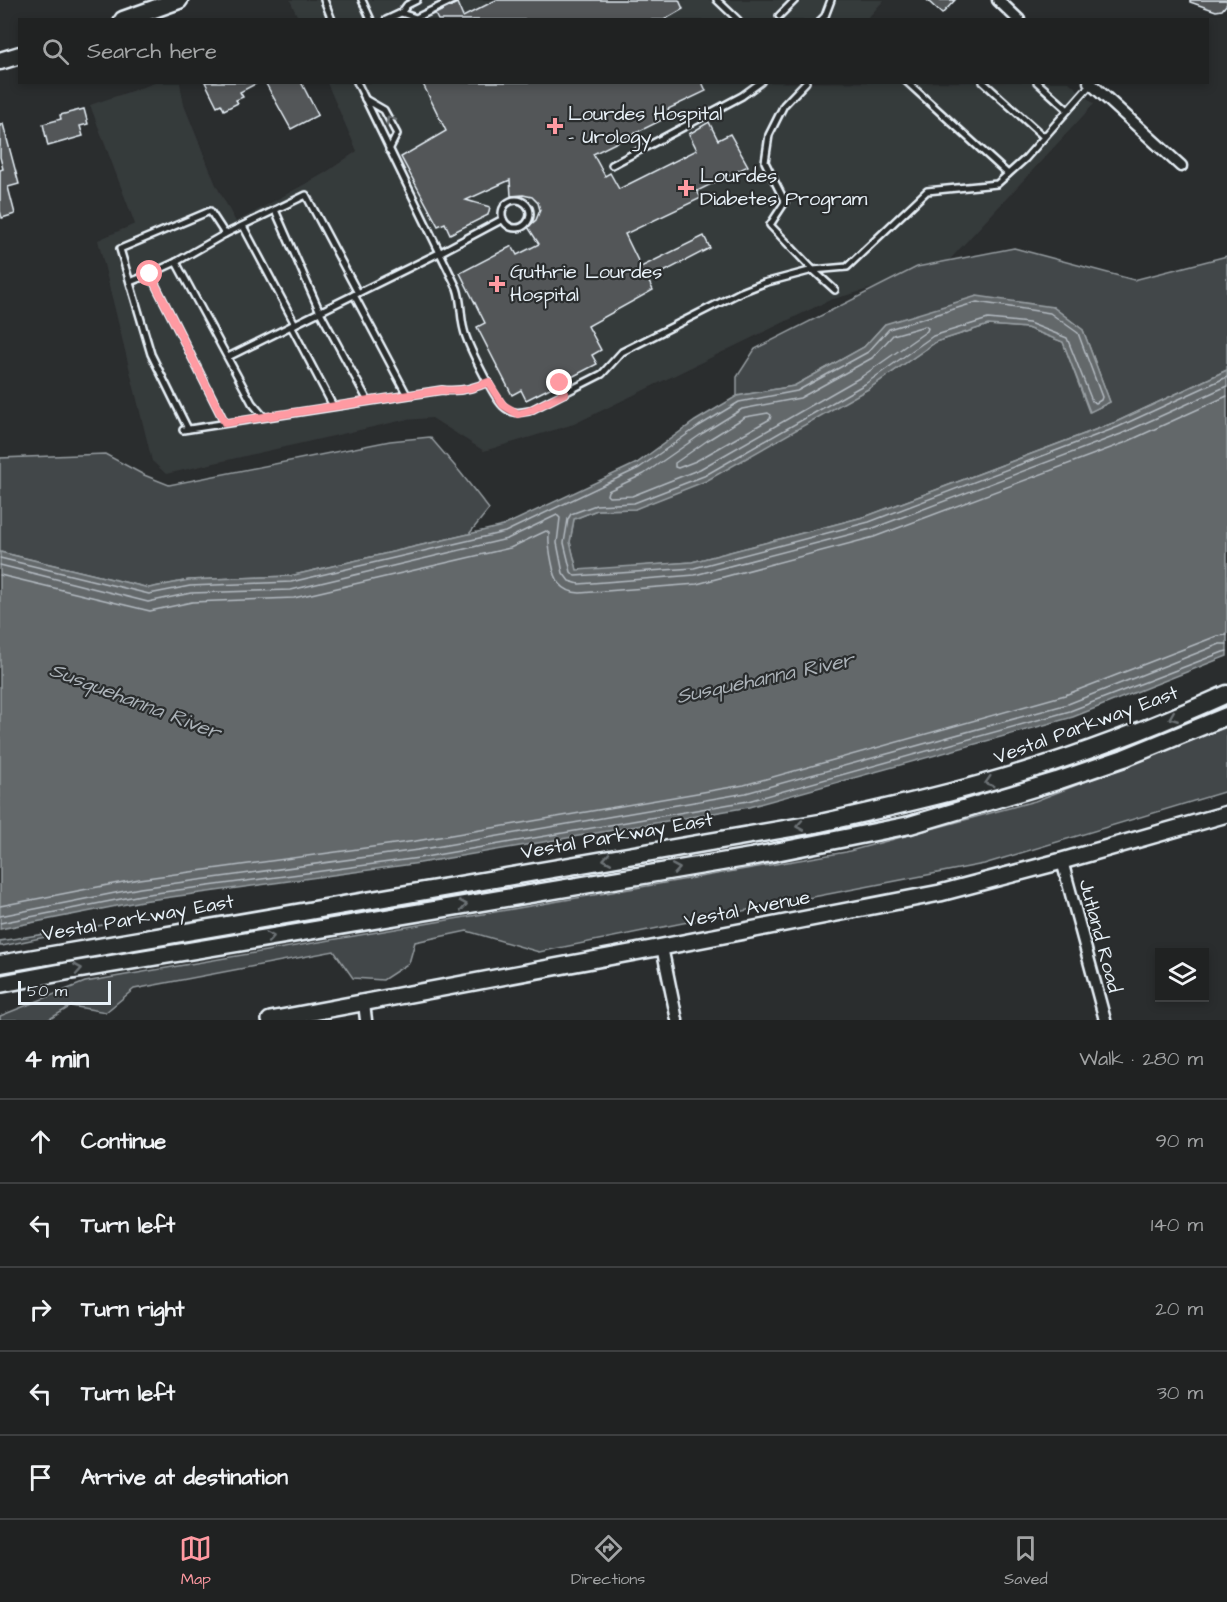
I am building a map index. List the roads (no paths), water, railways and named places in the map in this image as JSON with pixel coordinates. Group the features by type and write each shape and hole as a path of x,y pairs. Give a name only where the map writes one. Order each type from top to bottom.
{"main road":[{"path":"129,18 179,0"},
{"path":"0,61 18,56"},
{"name":"Vestal Parkway East","path":"0,964 820,823 899,806 983,784 1064,758 1129,735 1227,694"},
{"name":"Vestal Parkway East","path":"0,984 751,856 910,825 1113,762 1227,716"}],"street":[{"path":"998,0 1017,18"},
{"path":"1091,84 1181,166"},
{"name":"Vestal Avenue","path":"270,1020 940,893 1227,814"},
{"name":"Jutland Road","path":"1062,861 1105,1020"},
{"path":"662,947 677,1020"},
{"path":"364,1003 366,1020"}],"lane":[{"path":"324,0 331,18"},
{"path":"362,0 370,18"},
{"path":"390,18 401,13 407,5 417,0"},
{"path":"401,13 416,18 453,0"},
{"path":"717,0 736,18"},
{"path":"779,16 795,0"},
{"path":"823,18 831,0"},
{"path":"358,84 441,252 460,298 464,332 488,382 503,405 518,414 529,411 602,374 622,352 720,302 764,283 813,270 847,267 927,191 997,184 1025,159 1089,84"},
{"path":"612,165 742,96 758,84"},
{"path":"804,84 784,105 769,135 765,162 785,202 770,225 835,290"},
{"path":"909,84 1008,174"},
{"path":"985,84 1044,137"},
{"path":"1039,84 1068,110"},
{"path":"364,99 384,110 397,134 389,150"},
{"path":"130,282 176,262 225,234 306,195 407,395"},
{"path":"513,200 522,201 529,207 531,216 526,225 518,229 509,227 503,219 505,206 513,200"},
{"path":"275,210 320,312 368,401"},
{"path":"225,234 210,211 120,249 151,354 186,429 442,390 467,390 488,382"},
{"path":"228,357 503,219"},
{"path":"243,226 333,406"},
{"path":"176,262 252,404 264,417"},
{"path":"150,274 225,423"},
{"path":"560,383 565,393"}],"water":[{"name":"Susquehanna River","path":"977,296 1053,307 1083,330 1110,402 1090,412 1063,342 1027,328 988,325 936,342 868,389 706,481 635,509 597,510 574,519 570,542 577,570 692,562 867,516 1116,422 1227,370 1227,656 1073,717 749,807 420,863 142,901 0,929 0,552 149,588 189,580 290,576 503,526 637,463 695,421 737,396 794,386 864,347 885,324"}],"place":[{"name":"Lourdes Hospital - Urology","path":"555,126"},
{"name":"Lourdes Diabetes Program","path":"686,188"},
{"name":"Guthrie Lourdes Hospital","path":"497,284"}]}
